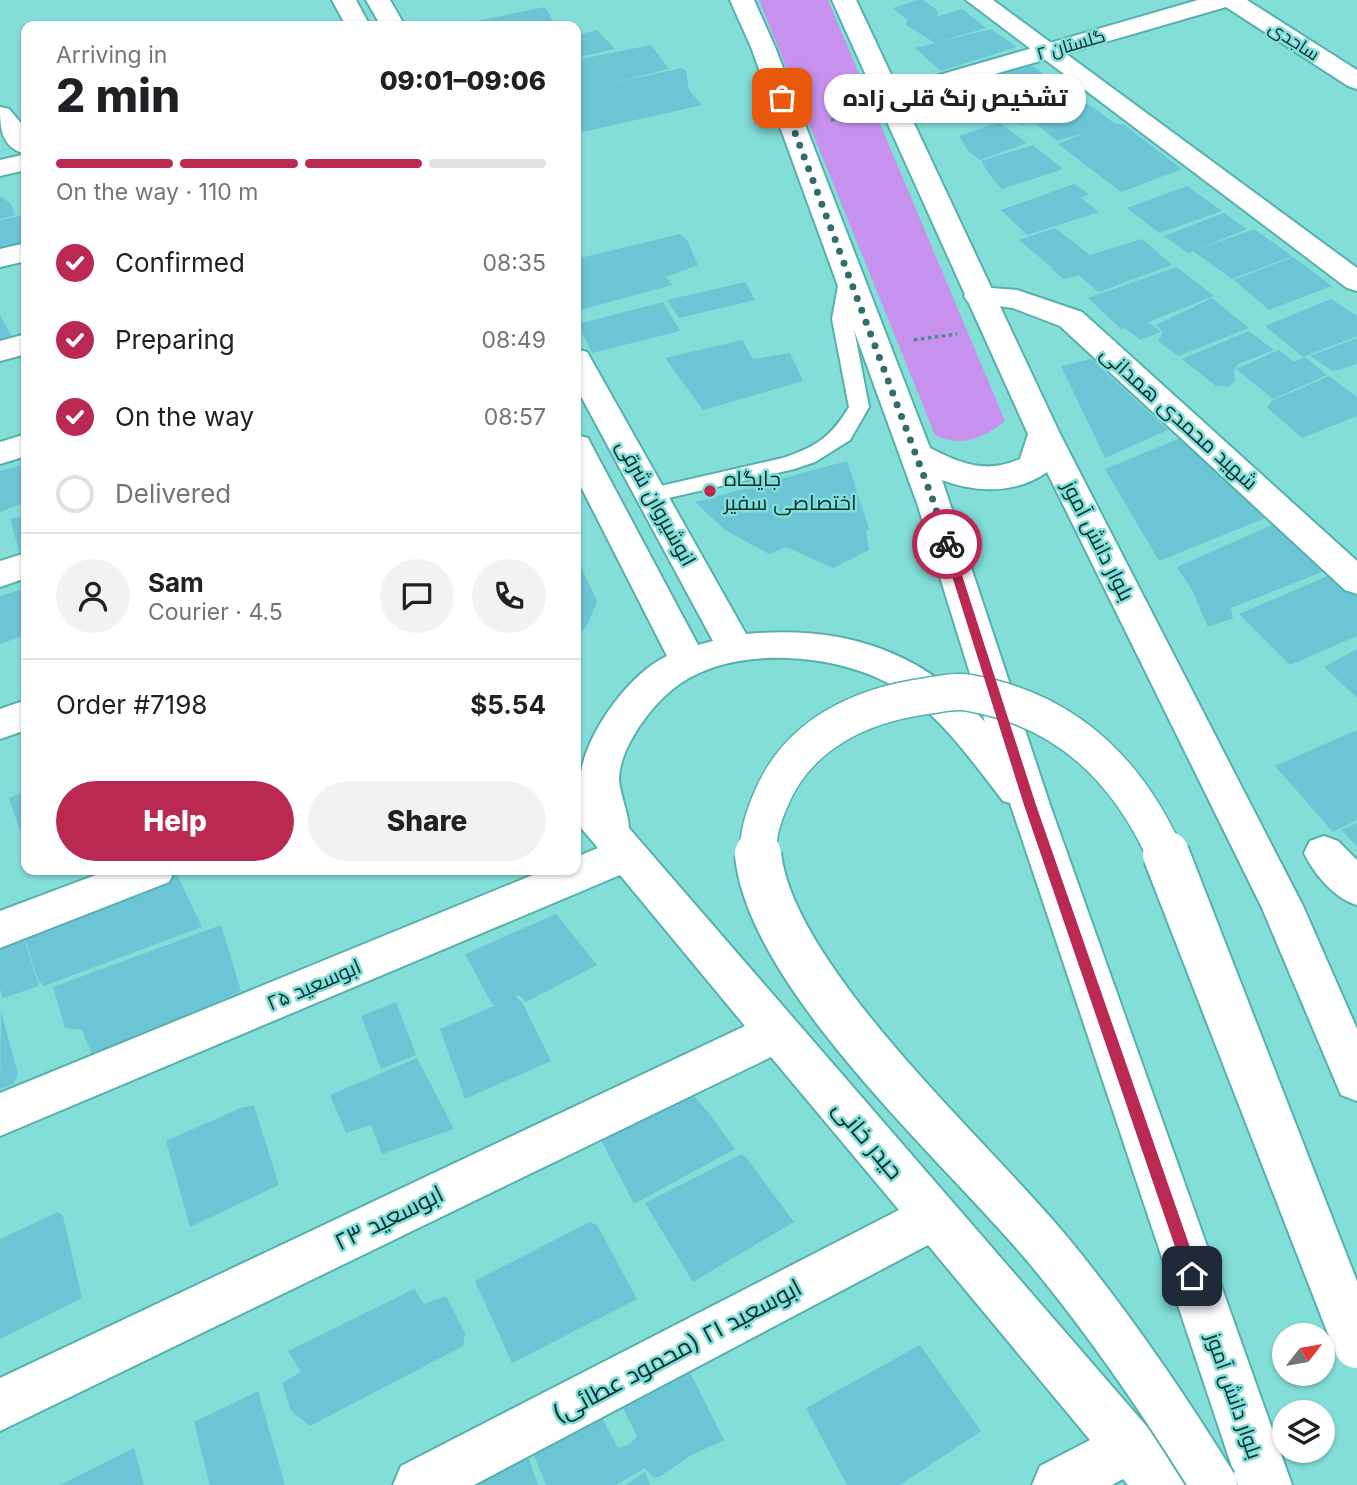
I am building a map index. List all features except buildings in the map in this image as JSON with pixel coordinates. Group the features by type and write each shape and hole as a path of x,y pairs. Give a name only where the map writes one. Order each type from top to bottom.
{"street":[{"path":"344,0 355,21"},
{"path":"378,0 390,21"},
{"name":"بلوار دانش آموز","path":"742,0 792,124 934,503 1030,805 1265,1485"},
{"name":"بلوار دانش آموز","path":"844,0 906,102 979,296 1044,434 1282,906 1357,1080"},
{"path":"978,0 1357,282"},
{"name":"گلستان ۲","path":"906,102 1048,51 1224,0"},
{"name":"ساجدی","path":"1231,0 1357,81"},
{"path":"0,115 21,140"},
{"path":"0,168 21,163"},
{"path":"0,258 21,253"},
{"name":"شهید محمدی همدانی","path":"979,296 1017,299 1071,319 1357,581"},
{"path":"0,351 21,345"},
{"name":"انوشیروان شرقی","path":"581,368 735,648"},
{"path":"916,455 952,474 978,481 1018,475 1034,466 1044,434"},
{"path":"0,453 21,447"},
{"name":"انوشیروان شرقی","path":"581,456 688,661"},
{"path":"0,574 21,567"},
{"path":"619,845 600,776 609,744 630,710 659,681 688,661 735,648 790,644 852,653 903,673 954,712 1030,805"},
{"path":"1214,1485 1164,1405 1095,1308 1023,1221 856,1037 792,945 770,899 758,856 761,827 769,802 783,774 802,749 822,731 846,716 873,706 901,698 962,692 1027,709 1059,726 1091,747 1126,784 1158,840 1241,1038 1357,1345"},
{"path":"0,724 21,717"},
{"name":"حیدر خانی","path":"581,800 1162,1485"},
{"name":"ابوسعید ۲۵","path":"581,862 619,845"},
{"path":"1324,853 1357,887"},
{"path":"0,930 142,875"},
{"name":"ابوسعید ۲۵","path":"0,1115 550,875"},
{"name":"ابوسعید ۲۳","path":"0,1405 777,1032"},
{"name":"ابوسعید ۲۱ (محمود عطائی)","path":"420,1485 934,1217"},
{"path":"1059,1485 1130,1447"}],"lane":[{"path":"651,495 787,464 807,457 843,435 859,407 842,318 849,275"}],"path":[{"path":"792,124 906,102"},
{"path":"874,345 995,329"}],"shaded area":[{"path":"759,0 828,0 1005,421 989,432 963,441 935,435"}],"way so far":[{"path":"782,98 947,544"}],"place":[{"name":"تشخیص رنگ قلی زاده","path":"782,98"},
{"name":"جایگاه اختصاصی سفیر","path":"710,491"}],"route":[{"path":"947,544 1030,805 1192,1276"}]}
